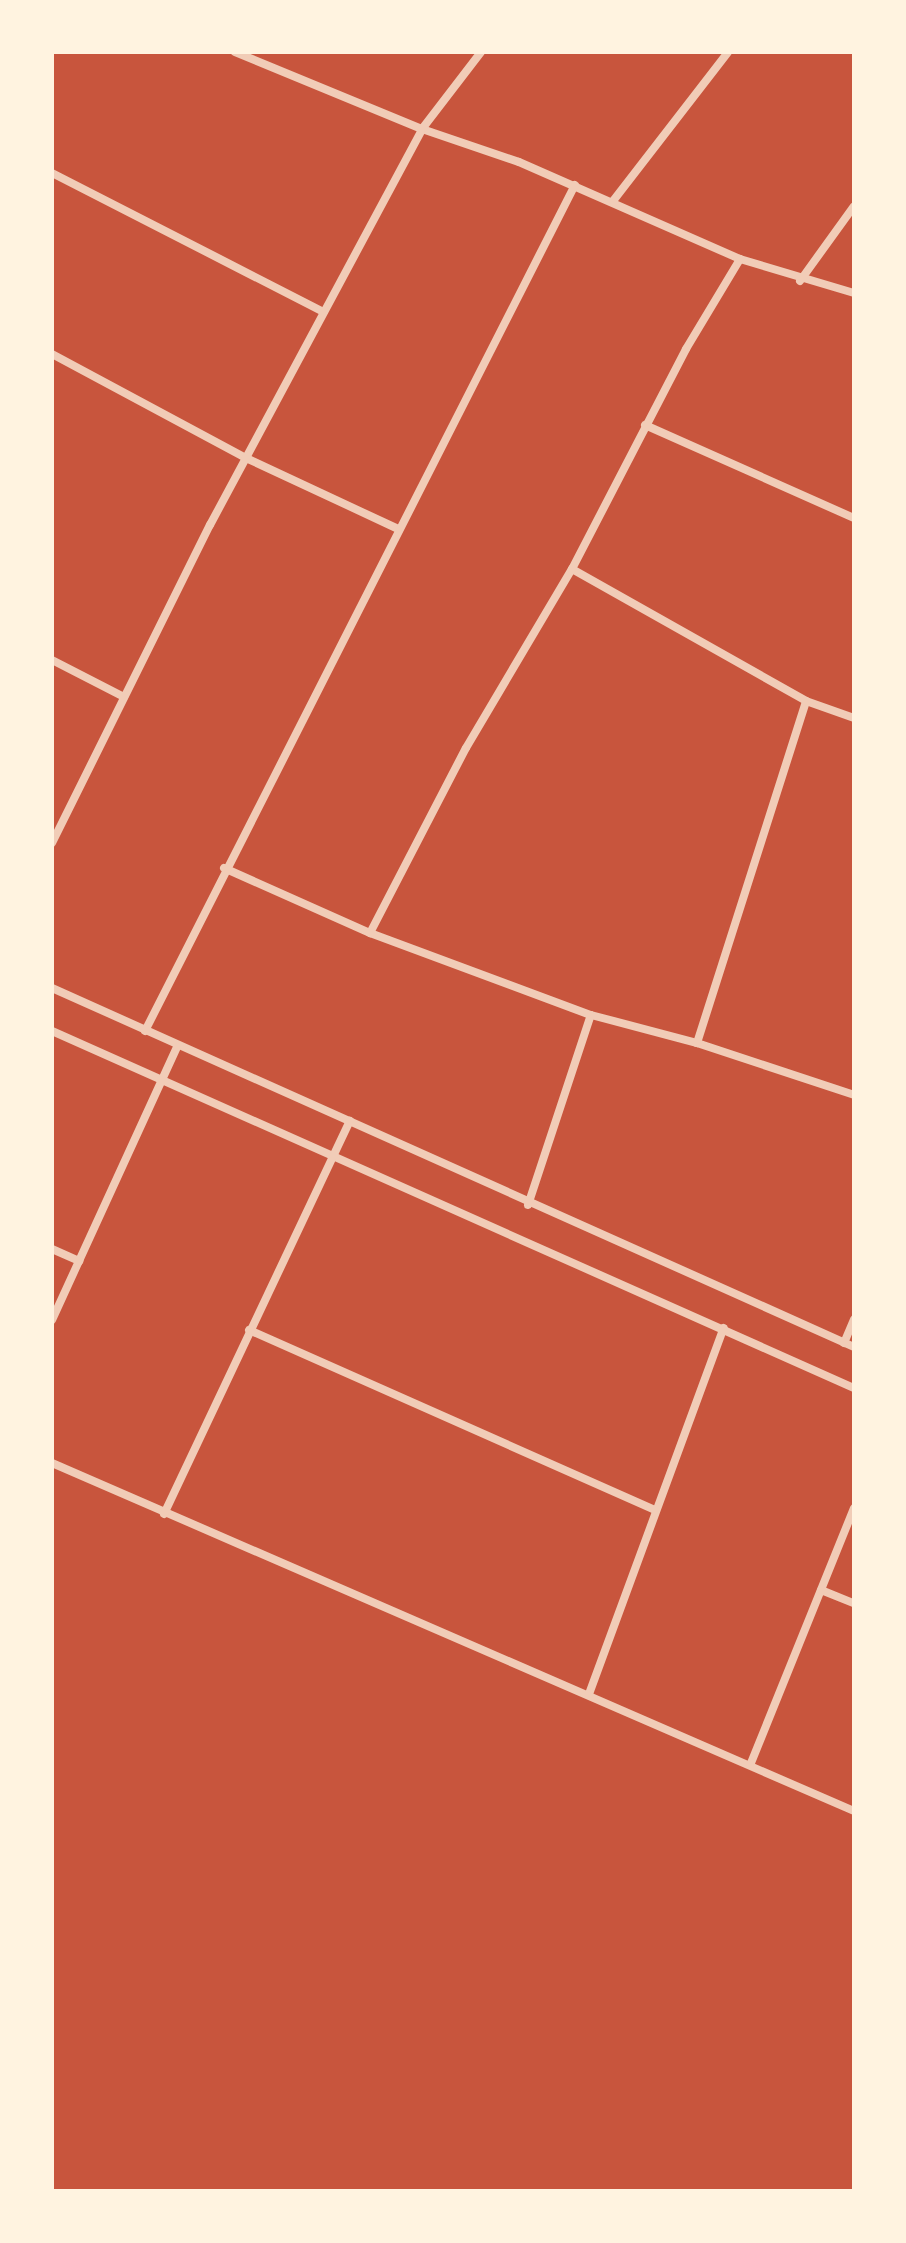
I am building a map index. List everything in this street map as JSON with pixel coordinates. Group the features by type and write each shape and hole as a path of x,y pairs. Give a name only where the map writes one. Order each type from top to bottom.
{"street":[{"path":"235,52 422,129 575,185 740,259 800,281 854,293"},
{"path":"52,843 246,458 422,129 481,52"},
{"path":"613,201 728,52"},
{"path":"52,173 324,312"},
{"path":"145,1031 224,868 575,185"},
{"path":"800,281 854,206"},
{"path":"370,933 466,748 572,569 645,425 740,259"},
{"path":"52,354 246,458 398,529"},
{"path":"645,425 854,518"},
{"path":"572,569 806,701 854,718"},
{"path":"52,660 124,697"},
{"path":"697,1043 806,701"},
{"path":"224,868 370,933 591,1015 697,1043 854,1095"},
{"path":"52,988 177,1047 350,1121 528,1205 854,1347"},
{"path":"528,1205 591,1015"},
{"path":"52,1031 337,1154 854,1388"},
{"path":"52,1320 177,1047"},
{"path":"164,1514 350,1121"},
{"path":"52,1249 79,1261"},
{"path":"844,1343 854,1319"},
{"path":"589,1694 724,1328"},
{"path":"249,1330 656,1510"},
{"path":"52,1463 164,1514 751,1763 854,1811"},
{"path":"751,1763 854,1508"},
{"path":"821,1590 854,1603"}]}
